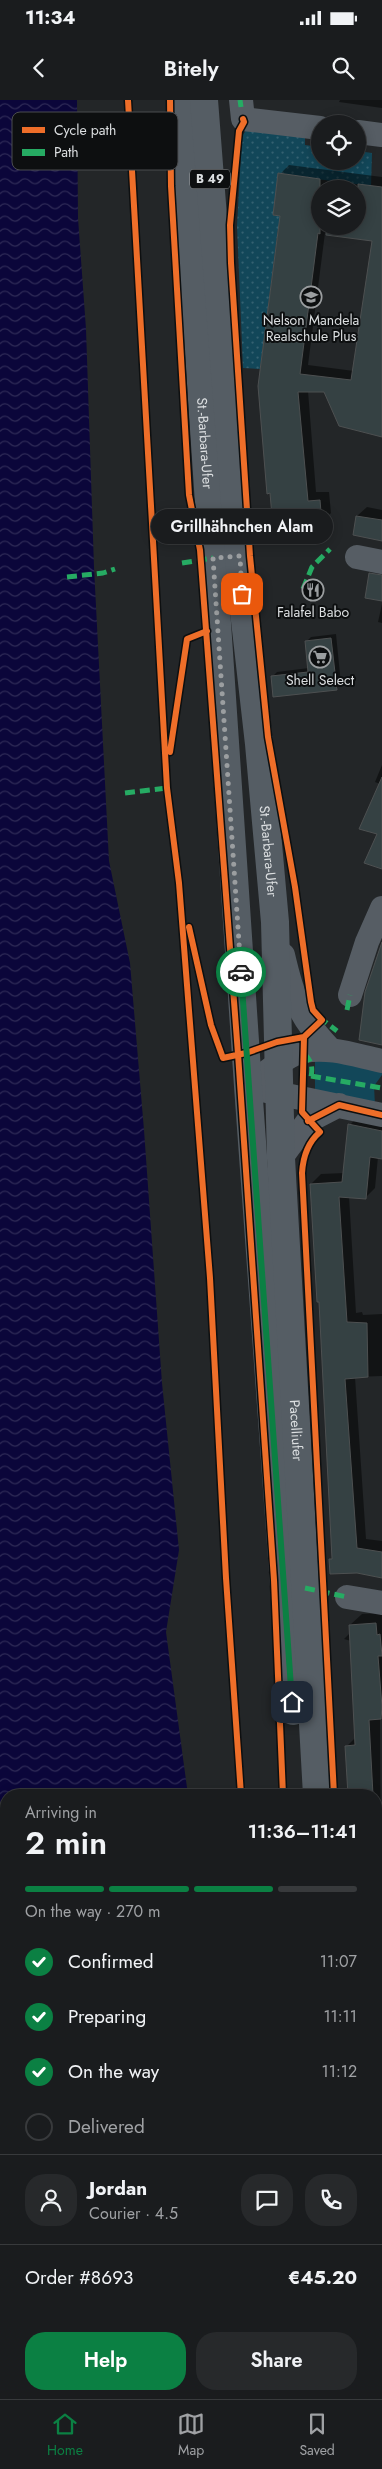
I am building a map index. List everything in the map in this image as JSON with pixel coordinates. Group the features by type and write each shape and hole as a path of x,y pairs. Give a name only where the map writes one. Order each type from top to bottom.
{"main road":[{"name":"St.-Barbara-Ufer","path":"182,100 214,388"},
{"name":"St.-Barbara-Ufer","path":"204,100 214,388 226,557 248,1086"},
{"name":"St.-Barbara-Ufer","path":"226,557 275,922 278,1065"},
{"name":"Pacelliufer","path":"278,1065 280,1158 317,1789"},
{"name":"Pacelliufer","path":"248,1086 299,1789"}],"street":[{"path":"241,100 243,119 311,127"},
{"path":"366,133 382,135"},
{"path":"357,557 382,562"},
{"path":"350,995 382,908"},
{"path":"275,922 290,986 299,1010 312,1030 330,1050"},
{"path":"248,1086 278,1065 303,1051 330,1050 382,1061"},
{"path":"248,1086 382,1115"},
{"path":"280,1158 308,1121 339,1106"},
{"path":"347,1597 382,1603"}],"shaded area":[{"path":"247,129 305,135 305,145 311,146 311,170 366,170 366,152 372,153 371,186 366,185 366,180 324,180 278,174 273,215 292,217 290,230 278,229 260,369 243,368 237,226 242,136"},
{"path":"315,1059 382,1069 382,1075 374,1086 375,1105 315,1092"}],"water":[{"path":"0,100 77,100 77,112 12,112 12,170 78,170 78,218 86,329 94,567 109,861 130,963 162,1383 179,1550 166,1632 187,1789 0,1789"}],"building":[{"path":"278,173 320,179 311,180 311,235 318,235 300,374 351,380 372,241 326,235 366,235 366,185 382,187 382,437 339,426 324,392 298,392 308,501 320,500 322,524 273,528 270,493 267,494 258,386 280,216 273,215"},
{"path":"356,516 382,520 382,541 353,535"},
{"path":"369,573 382,575 382,601 365,598"},
{"name":"Shell Select","path":"331,638 337,690 273,697 271,676 308,672 305,641"},
{"path":"382,777 382,869 364,863 377,834 359,829"},
{"path":"382,942 382,1045 359,1040 365,992"},
{"path":"348,1124 382,1131 382,1159 370,1157 366,1199 339,1197 347,1322 367,1323 368,1377 345,1379 357,1548 382,1552 382,1578 357,1573 330,1574 329,1559 332,1559 319,1302 317,1302 310,1184 342,1182"},
{"path":"376,1623 377,1635 380,1634 382,1656 378,1656 382,1707 381,1719 369,1720 373,1789 348,1789 345,1746 355,1745 349,1625"}],"marked path":[{"path":"240,100 241,107"},
{"path":"303,589 312,567 330,549"},
{"path":"182,563 213,558"},
{"path":"67,577 103,573 115,569"},
{"path":"125,793 167,788"},
{"path":"347,1010 350,995"},
{"path":"319,1017 337,1031"},
{"path":"304,1054 312,1066 310,1081"},
{"path":"311,1076 382,1088"},
{"path":"305,1588 347,1597"}],"cycle path":[{"path":"128,100 129,112"},
{"path":"170,100 170,112"},
{"path":"189,927 211,1025 223,1058 246,1053 277,1042 304,1037 322,1020 313,1010 311,1002 295,887 268,737 250,556 230,225 239,131 244,122 243,119"},
{"path":"132,170 167,788 179,883 210,1278 226,1578 241,1789"},
{"path":"171,170 189,495 200,550 238,1054 274,1580 283,1789"},
{"path":"170,752 187,639 207,631"},
{"path":"304,1037 302,1112 320,1132 306,1151 302,1173 334,1789"},
{"path":"308,1121 339,1105 382,1115"}],"way so far":[{"path":"241,972 213,558 240,556 242,594"}],"place":[{"name":"Nelson Mandela Realschule Plus","path":"311,297"},
{"name":"Falafel Babo","path":"313,590"},
{"name":"Grillhähnchen Alam","path":"242,594"},
{"name":"Shell Select","path":"320,657"}],"route":[{"path":"241,972 292,1702"}]}
